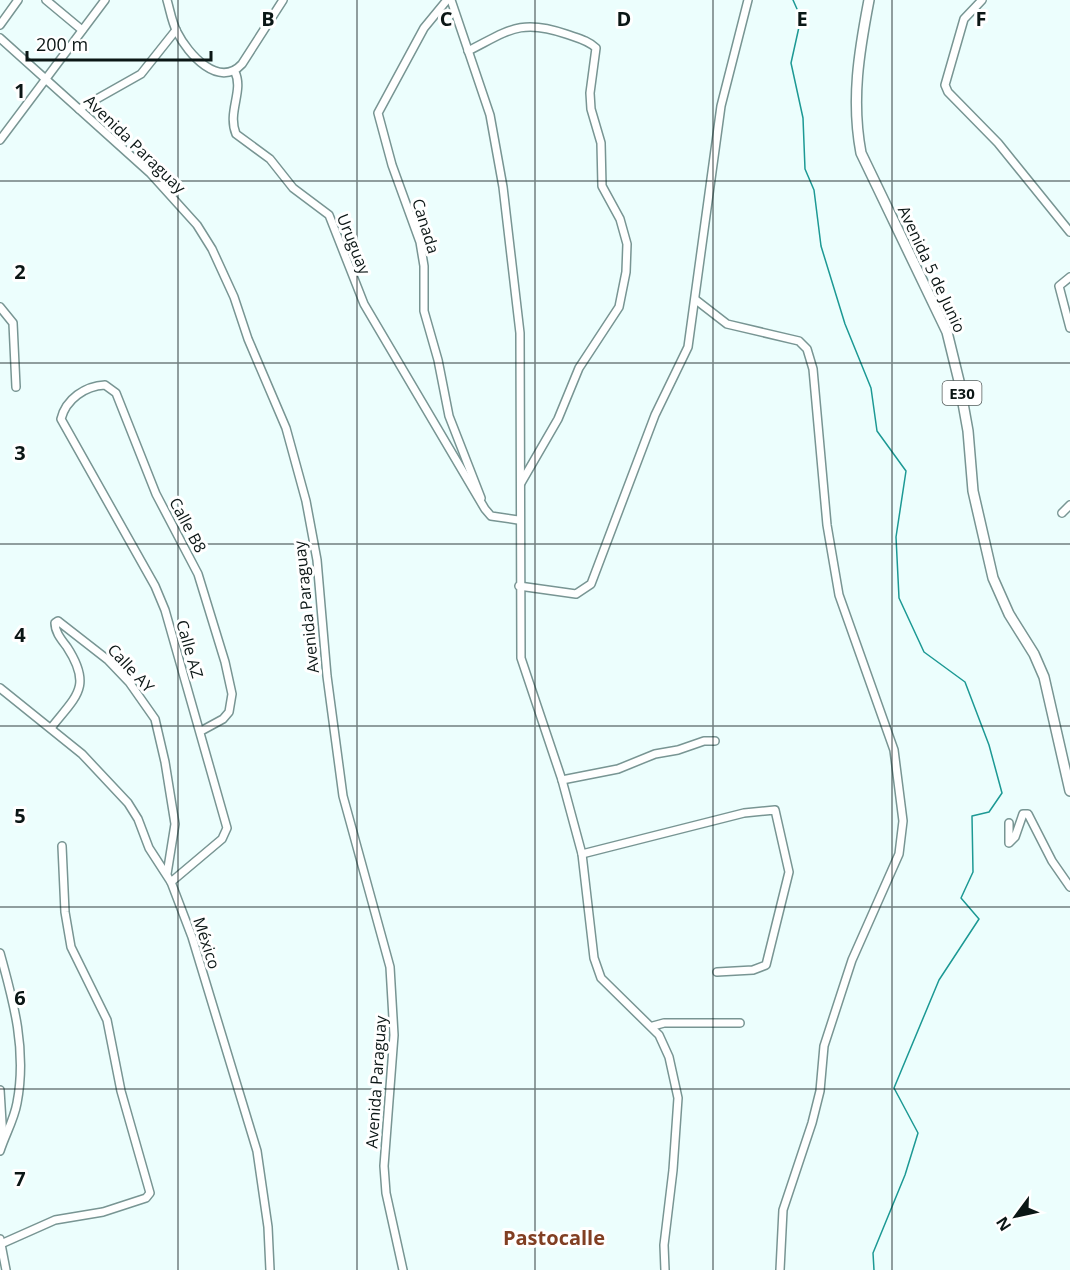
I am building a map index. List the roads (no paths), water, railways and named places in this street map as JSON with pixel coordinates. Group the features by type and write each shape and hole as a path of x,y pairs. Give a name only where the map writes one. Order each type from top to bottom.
{"main road":[{"name":"Avenida 5 de Junio","path":"869,0 857,58 855,123 861,153 946,332 959,381 968,431 973,491 993,578 1009,614 1034,654 1044,677 1070,791"}],"street":[{"path":"0,25 18,0"},
{"path":"46,0 82,30"},
{"path":"0,140 105,0"},
{"path":"168,0 176,30 192,55 216,73 226,75 235,72 283,0"},
{"path":"449,0 490,115 504,198 519,333 518,520 521,658 562,780 582,854 594,958 601,978 612,992 652,1026 669,1058 678,1098 664,1245 665,1270"},
{"name":"Canada","path":"449,0 424,28 378,113 392,165 420,242 424,266 424,311 438,360 447,409 485,509"},
{"path":"519,586 576,594 591,584 654,415 688,347 721,106 748,0"},
{"path":"982,0 964,19 945,85 948,92 1047,201 1070,232"},
{"path":"468,51 509,30 533,25 547,27 590,42 596,48 590,93 591,109 601,143 602,186 620,219 627,244 626,272 619,307 598,343 579,368 558,419 519,486"},
{"path":"79,109 141,74 176,30"},
{"name":"Avenida Paraguay","path":"0,38 150,173 202,233 234,297 291,443 317,560 327,676 343,796 390,967 394,1035 384,1166 386,1193 403,1270"},
{"name":"Uruguay","path":"235,72 239,84 233,109 236,134 270,159 293,188 329,215 364,304 485,509"},
{"path":"1070,277 1059,286 1070,328"},
{"path":"696,300 727,324 787,337 799,341 807,349 813,369 827,525 840,595 894,750 903,821 898,854 852,960 824,1046 819,1091 812,1123 783,1210 780,1270"},
{"path":"0,307 13,323 16,387"},
{"name":"Calle B8","path":"61,419 69,403 86,389 105,385 112,387 156,494 198,574 232,694 226,717 201,731"},
{"name":"Calle AZ","path":"61,419 155,586 201,731 227,828 226,834 171,882"},
{"path":"1062,513 1070,505"},
{"path":"485,509 491,516 518,520"},
{"name":"Calle AY","path":"51,728 76,696 82,676 78,665 56,631 55,623 58,621 122,675 145,701 154,719 165,762 175,824 167,874"},
{"name":"México","path":"0,688 82,754 134,811 149,848 171,882 192,937 258,1151 268,1227 270,1270"},
{"path":"562,780 618,769 655,754 678,750 704,741 715,741"},
{"path":"582,854 744,813 775,810 789,872 766,965 753,970 717,972"},
{"path":"1009,823 1009,843 1015,837 1023,814 1028,814 1052,861 1070,887"},
{"path":"6,1270 1,1241 55,1220 103,1212 146,1198 150,1193 121,1091 107,1020 71,947 65,912 62,846"},
{"path":"0,953 13,998 22,1046 17,1104 0,1151"},
{"path":"652,1026 664,1023 740,1023"},
{"path":"0,1090 3,1141"}],"waterway":[{"path":"793,0 801,18 791,63 803,118 805,169 814,190 821,246 845,324 871,388 877,431 906,471 896,537 899,598 924,652 965,682 989,745 1002,793 989,812 972,816 973,872 961,898 979,919 939,980 894,1088 918,1133 905,1175 873,1253 874,1270"}],"district":[{"name":"Pastocalle","path":"554,1237"}]}
